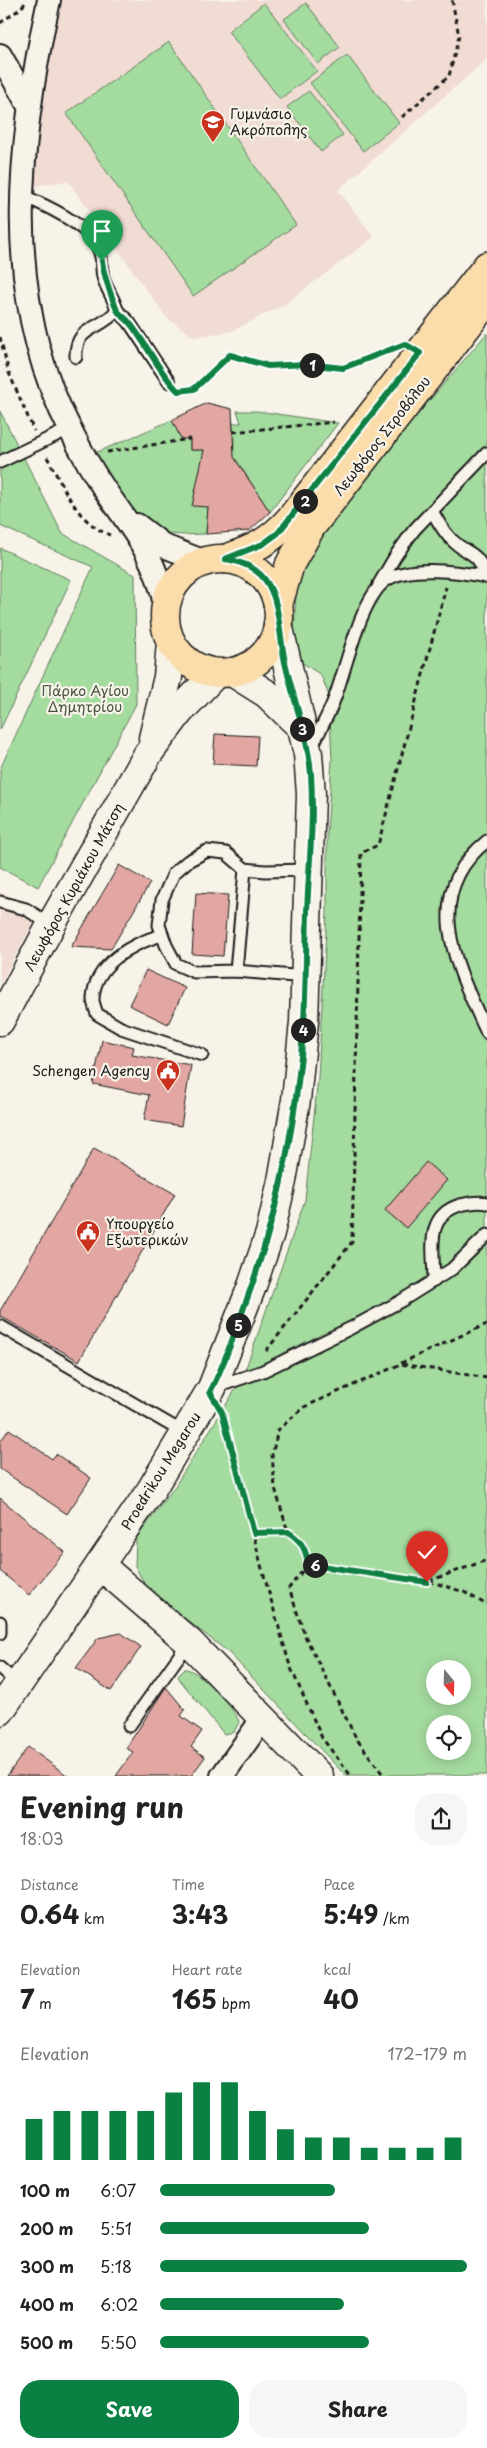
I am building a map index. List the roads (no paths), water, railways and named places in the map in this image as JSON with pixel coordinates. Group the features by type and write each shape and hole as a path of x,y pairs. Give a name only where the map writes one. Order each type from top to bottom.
{"main road":[{"name":"Λεωφόρος Στροβόλου","path":"215,560 263,544 278,533 487,266"},
{"name":"Λεωφόρος Στροβόλου","path":"278,615 290,564 311,527 487,301"},
{"path":"224,673 255,662 265,654 272,643 278,615 275,595 263,577 246,564 215,560 187,571 173,586 165,605 165,623 171,642 177,652 194,666 224,673 267,694 301,727"},
{"name":"Proedrikou Megarou","path":"0,1711 9,1676 100,1565 186,1434 211,1390 252,1286 270,1233 282,1181 296,1100 304,1022 311,794 308,754 278,615"},
{"name":"Λεωφόρος Κυριάκου Μάτση","path":"148,754 168,677 171,642"},
{"name":"Λεωφόρος Κυριάκου Μάτση","path":"0,1021 51,925 148,754 180,711 224,673"},
{"path":"100,1565 190,1642 319,1776"}],"street":[{"path":"49,0 29,106 20,194 24,279 35,340 44,370 69,429 116,506 138,535 161,582 165,605"},
{"path":"0,55 29,106"},
{"path":"116,506 148,536 164,546 215,560"},
{"path":"222,1776 263,1718"}],"lane":[{"path":"20,194 52,208 93,239 99,250 104,278 114,300 116,310 129,322 169,382"},
{"path":"76,357 76,344 82,334 111,318 116,310"},
{"path":"0,462 69,429"},
{"path":"308,754 334,702 368,604 396,555 432,511 487,453"},
{"path":"376,590 386,580 411,572 450,572 486,577 482,563 478,558 453,542 441,528 432,511"},
{"path":"487,841 462,868 454,886 448,915 452,951 487,1033"},
{"path":"305,977 236,971 194,972 176,964 159,925 162,900 174,873 188,861 207,851 226,853 245,869 265,871 309,870"},
{"path":"236,971 245,869"},
{"path":"0,902 26,908 51,925"},
{"path":"162,935 124,951 101,972 93,999 97,1014 121,1028 202,1055"},
{"path":"434,1281 434,1230 438,1218 447,1209 465,1204 487,1203"},
{"path":"211,1390 254,1374 351,1328 452,1269 487,1235"},
{"path":"0,1326 186,1434"},
{"path":"0,1622 0,1633"},
{"path":"129,1726 190,1642"}],"place":[{"name":"Γυμνάσιο Ακρόπολης","path":"213,143"},
{"name":"Schengen Agency","path":"168,1092"},
{"name":"Υπουργείο Εξωτερικών","path":"88,1253"}],"park label":[{"name":"Πάρκο Αγίου Δημητρίου","path":"85,700"}]}
